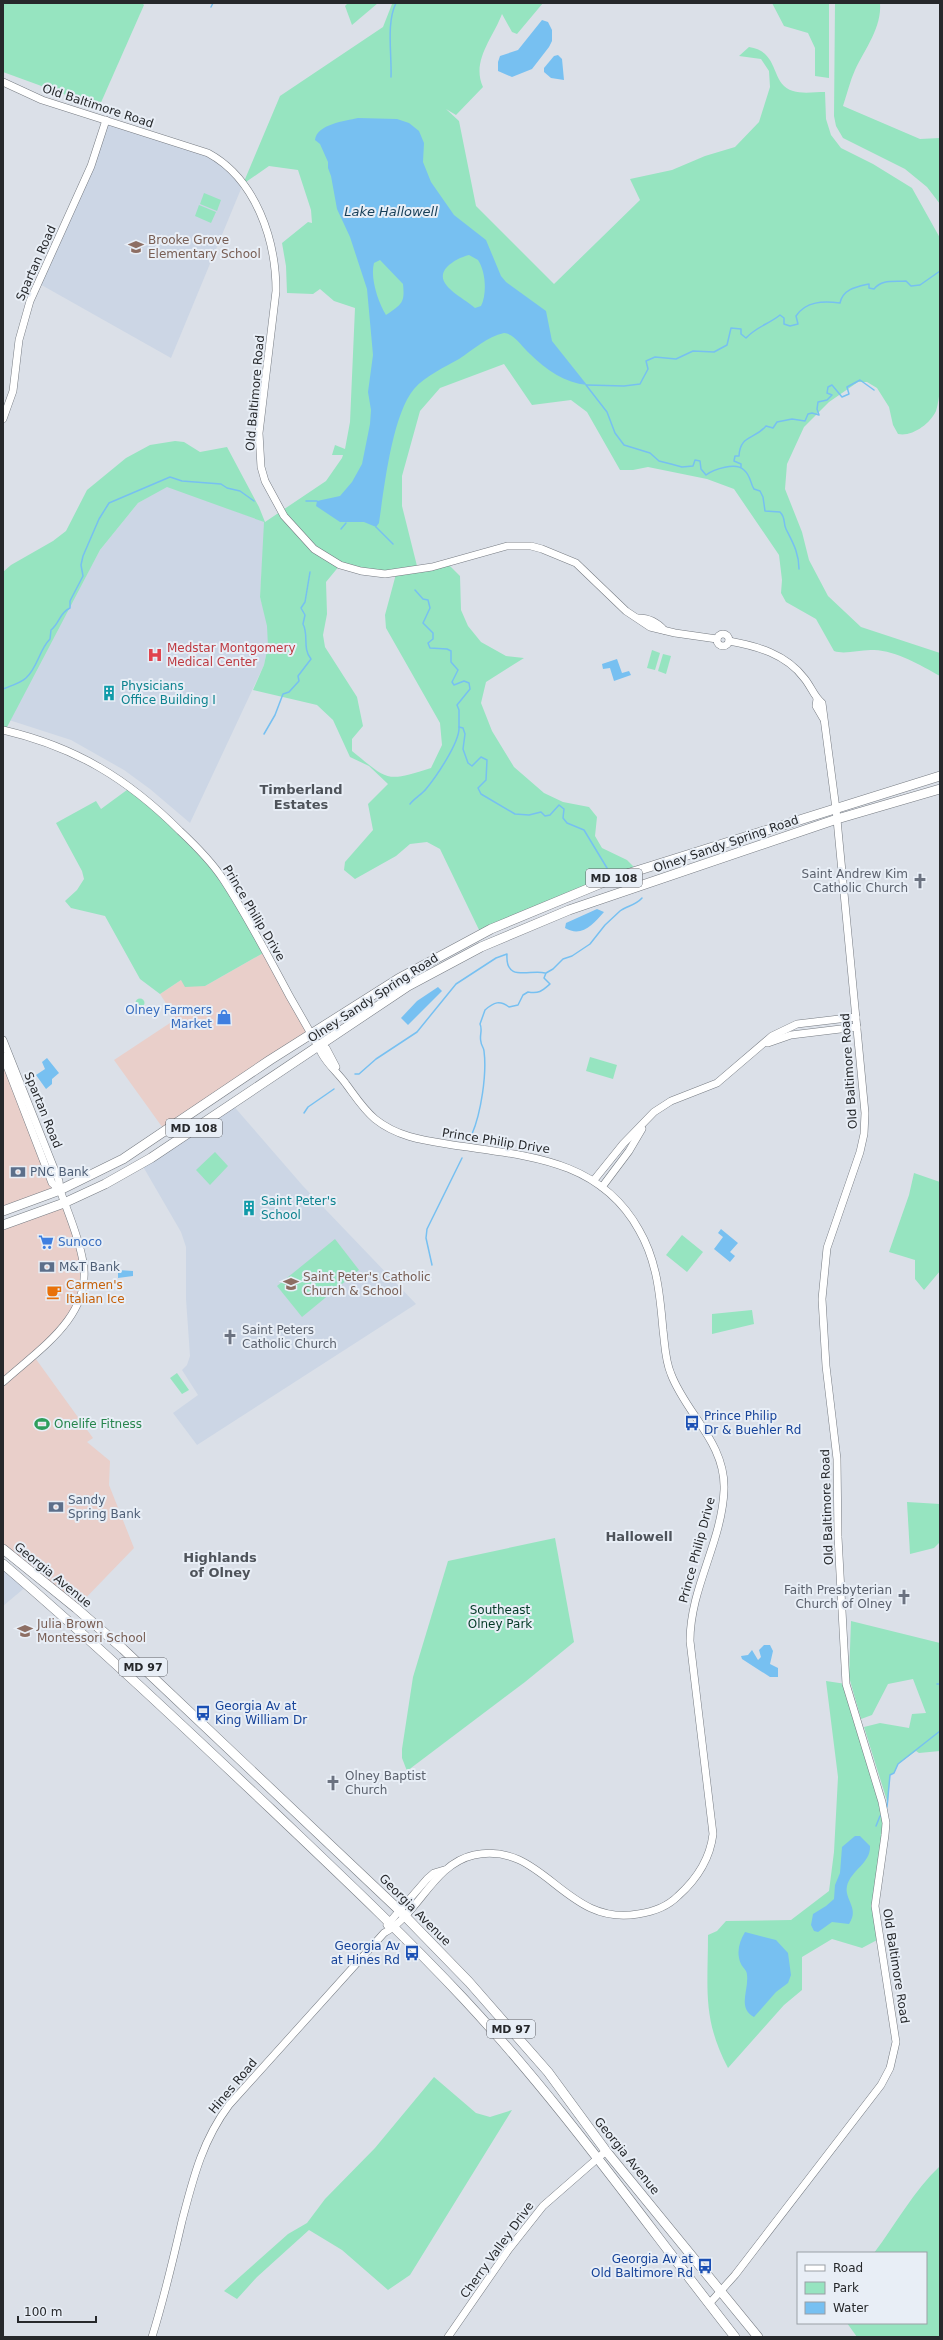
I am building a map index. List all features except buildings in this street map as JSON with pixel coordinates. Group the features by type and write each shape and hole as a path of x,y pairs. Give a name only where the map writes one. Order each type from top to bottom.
{"main road":[{"name":"Olney Sandy Spring Road","path":"3,1211 60,1190 123,1159 398,979 471,939 517,918 614,878 940,776"},
{"name":"Olney Sandy Spring Road","path":"3,1225 64,1203 105,1184 151,1158 414,983 443,966 520,929 583,905 837,819 940,789"},
{"name":"Georgia Avenue","path":"3,1550 76,1608 123,1649 402,1913 469,1982 548,2072 606,2151 722,2291 758,2337"},
{"name":"Georgia Avenue","path":"3,1564 112,1660 270,1808 391,1924 464,1998 528,2071 735,2337"}],"street":[{"name":"Old Baltimore Road","path":"3,82 42,100 208,153 221,160 245,186 259,210 271,244 276,274 276,291 260,433 261,467 265,481 284,516 314,549 340,564 361,571 385,574 432,568 507,546 531,546 542,549 576,563 626,611 638,618 645,618 658,624 665,630 717,639 718,643 722,646 729,641 760,648 782,658 804,677 824,708 824,720 836,809 865,1113 864,1134 860,1152 826,1248 822,1299 826,1366 837,1459 838,1537 846,1684 882,1802 886,1822 875,1906 896,2042 890,2068 880,2084 722,2291 709,2304"},
{"name":"Spartan Road","path":"3,419 13,391 19,340 30,301 91,166 106,120"},
{"name":"Prince Philip Drive","path":"3,730 66,749 92,762 151,801 179,829 222,877 312,1034 320,1046 326,1048 344,1081 359,1103 373,1117 403,1135 550,1160 594,1180 628,1213 650,1252 658,1282 666,1359 670,1373 713,1444 722,1468 724,1488 721,1513 690,1621 690,1641 711,1806 713,1834 712,1844 700,1870 676,1898 659,1908 630,1916 606,1914 592,1910 571,1898 532,1866 506,1856 475,1855 460,1860 444,1870 434,1873 427,1879 402,1913 391,1924"},
{"path":"594,1180 623,1144 647,1120 671,1101 717,1083 749,1058 758,1047 772,1036 797,1024 856,1017"},
{"path":"758,1047 790,1035 857,1028"},
{"name":"Spartan Road","path":"3,1040 56,1174 83,1262 85,1279 83,1295 66,1323 3,1382"},
{"name":"Spartan Road","path":"3,1056 52,1183 60,1190"},
{"path":"602,1187 628,1151 647,1120"},
{"name":"Hines Road","path":"152,2337 193,2180 201,2154 216,2123 229,2105 391,1924"},
{"name":"Cherry Valley Drive","path":"448,2337 509,2249 543,2206 606,2151"}],"shaded area":[{"name":"Brooke Grove Elementary School","path":"106,120 208,153 243,184 171,358 38,283 48,266"},
{"name":"Medstar Montgomery Medical Center","path":"167,486 265,522 260,597 269,626 268,646 264,665 190,823 150,789 124,770 71,740 9,720 100,550 138,503"},
{"path":"265,952 312,1034 165,1131 114,1060 176,1019 160,994 181,980 205,986"},
{"path":"3,1047 60,1190 3,1211"},
{"name":"Saint Peter's Catholic Church & School","path":"231,1103 303,1186 416,1304 197,1445 173,1413 198,1395 182,1370 187,1365 190,1356 186,1299 186,1247 181,1232 141,1163"},
{"path":"64,1203 85,1279 73,1314 33,1355 93,1438 87,1442 110,1461 109,1485 134,1548 76,1608 3,1549 3,1225"},
{"path":"3,1564 28,1585 3,1606"}],"green space":[{"path":"3,3 142,3 144,5 99,107 3,72"},
{"path":"348,3 378,3 352,25 345,6"},
{"path":"388,3 543,3 517,34 512,32 502,14 481,59 480,77 483,87 456,115 446,109 459,121 476,206 554,284 640,200 630,179 672,170 705,156 735,147 759,122 770,87 769,71 761,59 739,56 749,47 759,50 766,55 771,61 780,81 786,87 793,91 800,92 825,92 826,119 831,135 841,148 873,164 912,188 940,238 940,390 937,409 933,416 925,425 915,431 909,434 898,434 893,425 889,407 877,388 867,382 858,382 829,402 804,427 787,464 785,489 802,532 809,560 828,596 861,627 940,653 940,676 908,659 883,651 834,651 816,619 786,602 781,593 782,580 779,555 734,489 707,479 648,467 633,470 620,470 587,412 571,400 532,405 504,364 440,388 420,411 402,476 402,506 418,570 447,563 460,576 461,610 468,626 481,642 506,656 524,658 486,682 481,703 492,731 514,767 544,793 563,802 589,807 597,817 595,836 602,848 627,860 638,871 481,934 440,849 427,842 410,844 396,856 355,879 344,870 345,862 373,830 368,804 388,784 369,766 350,757 333,720 317,705 253,690 264,665 268,646 267,626 260,597 264,522 167,487 138,503 100,550 5,731 3,730 3,572 11,565 53,541 66,531 87,490 126,458 150,445 175,441 184,442 200,452 227,447 259,507 265,522 326,481 342,458 343,455 332,455 335,445 345,449 350,422 355,308 334,301 320,289 313,294 287,293 286,266 282,243 308,222 312,223 311,210 298,170 269,166 243,184 280,96 383,27 392,4","holes":["340,565 396,574 385,615 386,628 440,723 442,745 431,768 416,773 395,777 381,773 352,751 352,739 363,726 357,697 325,647 323,635 327,614 326,582"]},
{"path":"772,3 829,3 829,78 815,76 815,48 808,33 784,26"},
{"path":"835,3 880,3 880,12 876,29 855,70 843,106 920,139 940,138 940,204 927,187 905,169 843,138 836,126 834,116"},
{"path":"204,193 221,200 217,211 200,204"},
{"path":"199,205 216,212 211,223 195,216"},
{"path":"652,650 660,653 655,670 647,668"},
{"path":"663,654 671,656 666,674 658,671"},
{"path":"131,787 151,801 222,877 265,952 205,986 185,987 181,980 160,994 140,979 105,916 71,908 65,901 77,890 84,879 82,871 56,823 96,801 101,809"},
{"path":"140,998 145,1003 140,1008 135,1003"},
{"path":"590,1057 617,1065 613,1079 586,1071"},
{"path":"215,1152 228,1166 210,1185 196,1170"},
{"path":"914,1173 940,1182 940,1271 924,1290 915,1279 915,1260 889,1252 909,1195"},
{"path":"682,1235 703,1252 687,1272 666,1255"},
{"path":"335,1239 359,1270 302,1317 277,1286"},
{"path":"752,1310 754,1324 712,1334 712,1314"},
{"path":"177,1373 189,1390 182,1394 170,1378"},
{"path":"907,1502 940,1504 940,1542 934,1548 910,1554"},
{"name":"Southeast Olney Park","path":"555,1538 574,1642 525,1682 407,1771 402,1758 402,1749 413,1677 448,1561"},
{"path":"851,1621 940,1643 940,1751 919,1753 916,1751 898,1764 894,1773 890,1775 888,1804 864,1727 880,1723 909,1728 912,1714 926,1713 913,1679 888,1684 872,1715 861,1719 849,1677"},
{"path":"826,1681 846,1684 886,1823 876,1888 879,1939 862,1948 832,1939 802,1957 802,1990 784,2005 728,2068 714,2034 710,2018 707,1987 708,1935 717,1931 726,1921 791,1920 829,1891 834,1852 838,1777"},
{"path":"434,2077 476,2113 490,2117 512,2110 410,2275 388,2290 342,2250 309,2230 257,2277 237,2299 224,2291 288,2234 307,2223 325,2199 375,2148"},
{"path":"940,2166 940,2337 857,2337 848,2324 927,2324 927,2252 875,2252 913,2196"}],"water":[{"path":"542,20 548,22 552,30 552,41 532,69 512,77 498,71 500,56 518,50"},
{"path":"558,55 562,59 564,80 551,78 544,72 544,68 554,56"},
{"name":"Lake Hallowell","path":"358,118 397,119 409,123 419,131 424,143 423,162 431,182 454,215 486,240 501,276 506,282 546,311 552,341 587,385 571,382 556,375 536,360 515,338 504,333 486,340 459,359 429,376 414,389 406,401 400,416 386,473 379,523 376,527 364,522 340,522 316,506 317,501 340,496 352,482 362,464 370,424 371,410 368,392 373,355 367,289 350,237 337,209 328,162 320,144 315,140 321,130 326,127 339,122","holes":["469,255 478,260 481,265 485,283 483,301 481,306 475,308 451,290 443,279 443,273 447,267 457,260","380,260 403,284 403,299 396,308 386,315 380,304 373,276 374,263"]},
{"path":"617,659 622,673 629,671 631,675 614,681 610,668 603,669 602,664"},
{"path":"597,909 604,912 587,928 571,931 565,928 566,923"},
{"path":"438,987 442,991 408,1025 401,1018 417,1001"},
{"path":"47,1058 59,1073 52,1079 52,1084 46,1089 36,1075 45,1069 42,1062"},
{"path":"721,1229 738,1243 730,1252 735,1256 730,1262 714,1249 723,1237 718,1233"},
{"path":"118,1270 133,1271 133,1276 118,1278"},
{"path":"764,1645 770,1645 773,1651 770,1664 778,1668 778,1677 770,1677 742,1659 741,1656 748,1655 752,1650 758,1660 761,1657 759,1650"},
{"path":"855,1836 860,1836 870,1846 867,1857 852,1875 847,1886 853,1913 852,1918 849,1924 832,1922 818,1932 814,1931 811,1925 813,1914 834,1899 835,1885 840,1873 842,1847"},
{"path":"745,1932 776,1940 788,1953 791,1975 788,1983 776,1992 754,2017 746,2009 745,1998 747,1973 739,1960 738,1952"}],"waterway":[{"path":"211,7 213,3"},
{"path":"391,77 390,29 396,3"},
{"path":"587,385 624,386 640,384 648,369 646,361 655,357 676,359 693,351 714,352 727,345 731,328 741,329 741,334 746,338 754,331 780,315 784,318 784,324 790,326 798,324 796,316 805,307 821,302 840,303 844,295 851,289 869,284 869,288 874,289 884,282 893,281 906,281 911,286 920,285 940,271"},
{"path":"741,467 741,464 734,461 735,456 739,456 740,449 745,441 766,426 773,428 777,422 792,419 805,421 808,414 812,413 819,415 817,409 818,402 827,400 832,395 827,393 828,387 832,385 842,397 849,394 847,387 860,380 874,390"},
{"path":"586,385 607,412 615,433 624,445 650,453 659,461 682,467 693,466 695,460 700,461 701,469 706,475 719,469 731,466 744,470 748,475 754,489 760,491 763,497 765,511 780,512 783,516 785,527 797,553 799,569"},
{"path":"3,689 21,681 30,674 43,648 50,639 51,630 66,610 70,608 70,601 83,576 81,565 83,556 99,519 109,503 170,477 182,481 221,484 227,488 240,491 254,501"},
{"path":"306,501 317,501"},
{"path":"341,529 346,523"},
{"path":"376,527 393,544"},
{"path":"264,734 275,715 283,694 289,692 299,681 298,676 311,659 308,655 306,646 306,633 303,624 305,615 301,608 305,602 310,572"},
{"path":"415,590 423,599 428,600 430,608 423,623 433,633 433,639 428,643 430,648 447,649 451,651 451,662 458,670 452,682 454,685 464,681 469,683 470,689 457,705 459,710 459,727 463,728 465,734 463,749 468,763 472,766 481,757 487,760 486,780 478,788 481,794 515,814 529,815 541,812 545,816 550,815 559,805 564,809 563,818 567,823 584,830 607,868"},
{"path":"410,804 426,789 436,776 452,750 456,741 459,727"},
{"path":"472,1134 478,1115 484,1082 485,1060 484,1050 481,1044 480,1024 485,1010 491,1005 497,1003 503,1003 509,1007 518,1005 523,995 528,992 535,993 542,990 550,984 544,978 546,973 553,969 563,959 572,956 590,944 605,925 620,911 642,898"},
{"path":"355,1074 359,1074 376,1059 417,1032 456,984 496,958 507,954 507,963 510,969 514,972 545,973"},
{"path":"304,1113 308,1107 334,1089"},
{"path":"432,1265 426,1238 427,1229 462,1158"},
{"path":"887,1807 890,1775 894,1773 898,1764 940,1731"},
{"path":"876,1826 880,1816"}],"place":[{"name":"Brooke Grove Elementary School","path":"136,247"},
{"name":"Medstar Montgomery Medical Center","path":"155,655"},
{"name":"Physicians Office Building I","path":"109,693"},
{"name":"Saint Andrew Kim Catholic Church","path":"920,881"},
{"name":"Olney Farmers Market","path":"224,1017"},
{"name":"PNC Bank","path":"18,1172"},
{"name":"Saint Peter's School","path":"249,1208"},
{"name":"Sunoco","path":"46,1242"},
{"name":"M&T Bank","path":"47,1267"},
{"name":"Saint Peter's Catholic Church & School","path":"291,1284"},
{"name":"Carmen's Italian Ice","path":"54,1292"},
{"name":"Saint Peters Catholic Church","path":"230,1337"},
{"name":"Prince Philip Dr & Buehler Rd","path":"692,1423"},
{"name":"Onelife Fitness","path":"42,1424"},
{"name":"Sandy Spring Bank","path":"56,1507"},
{"name":"Faith Presbyterian Church of Olney","path":"904,1597"},
{"name":"Julia Brown Montessori School","path":"25,1631"},
{"name":"Georgia Av at King William Dr","path":"203,1713"},
{"name":"Olney Baptist Church","path":"333,1783"},
{"name":"Georgia Av at Hines Rd","path":"412,1953"},
{"name":"Georgia Av at Old Baltimore Rd","path":"705,2266"}],"district":[{"name":"Timberland Estates","path":"301,796"},
{"name":"Hallowell","path":"639,1536"},
{"name":"Highlands of Olney","path":"220,1564"}]}
